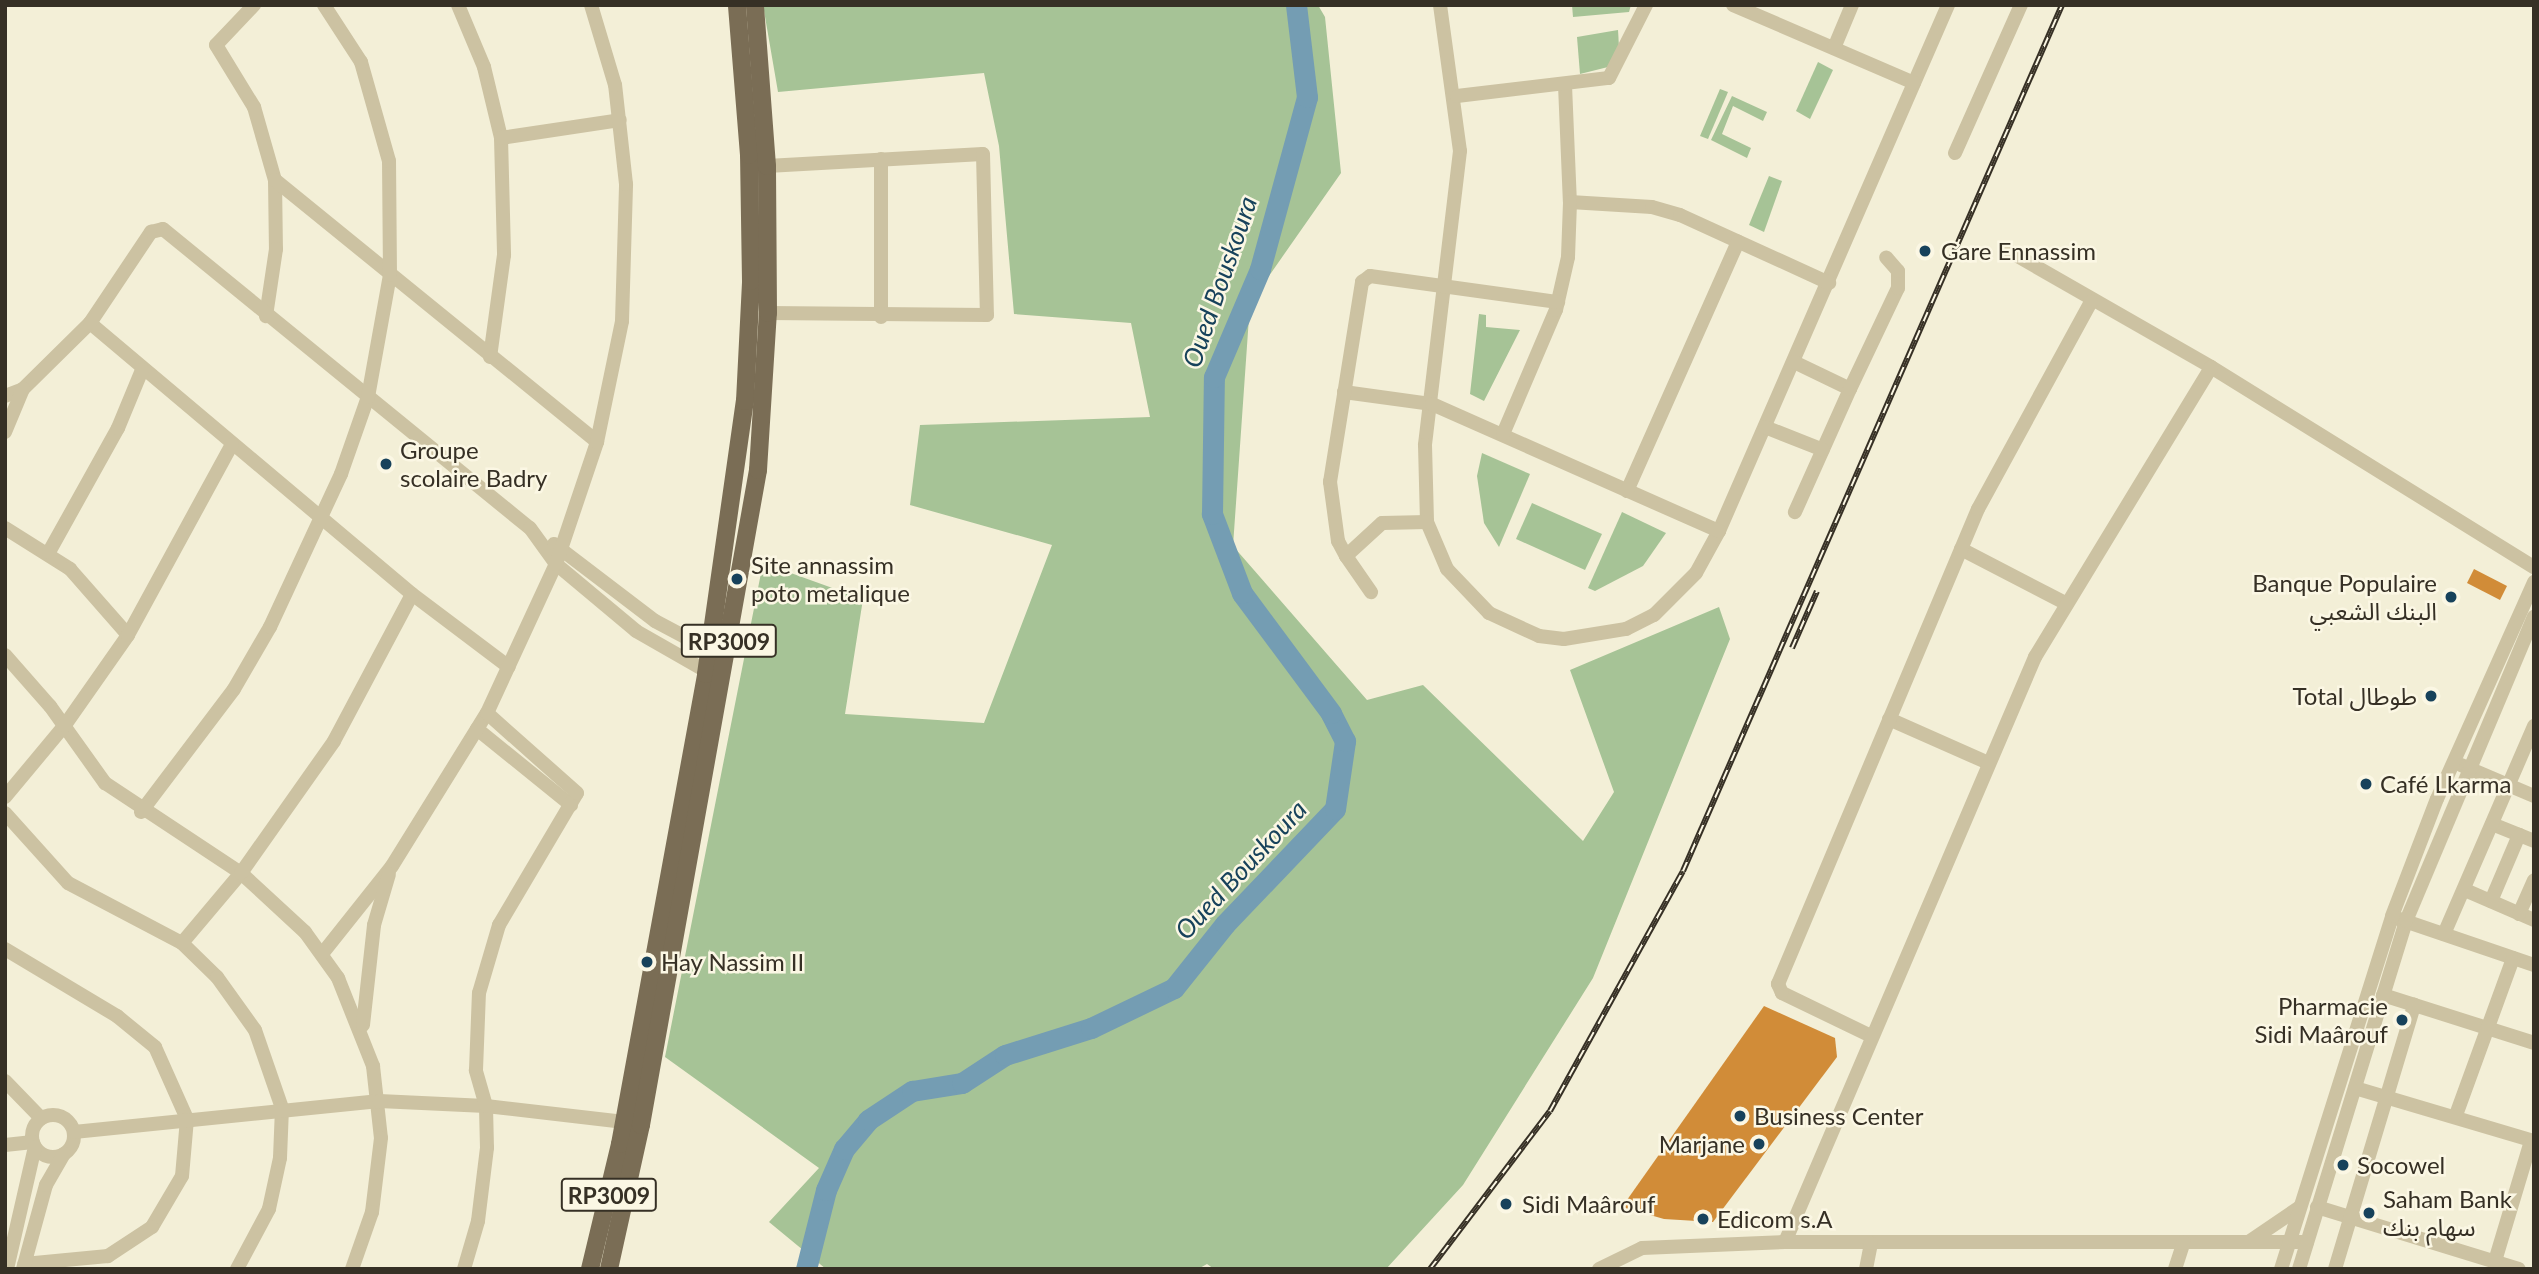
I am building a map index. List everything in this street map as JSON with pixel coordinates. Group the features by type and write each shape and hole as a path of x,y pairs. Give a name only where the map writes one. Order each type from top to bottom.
{"main road":[{"name":"RP3009","path":"718,655 748,372 749,155 737,5"},
{"name":"RP3009","path":"609,1269 714,676 758,470 768,313 767,166 755,5"},
{"name":"RP3009","path":"590,1269 633,1123"}],"street":[{"path":"254,5 216,45 254,107 275,180 276,249 266,316"},
{"path":"141,812 234,689 322,519 368,397 390,275 391,189 384,136 350,38 324,5"},
{"path":"458,5 484,67 501,138 504,255 490,356"},
{"path":"322,954 391,866 487,713 562,547 597,442 622,309 626,211 620,120 591,5"},
{"path":"1457,96 1601,81 1616,72 1646,5"},
{"path":"1834,48 1852,5"},
{"path":"1441,6 1457,96 1459,184 1424,471 1427,522 1447,569 1489,613 1539,636 1564,639 1626,629 1654,615 1696,573 1719,531 1794,362 1948,5"},
{"path":"1955,153 2021,5"},
{"path":"1744,7 1914,83"},
{"path":"1503,434 1558,302 1568,257 1570,202 1565,85"},
{"path":"501,138 620,120"},
{"path":"767,166 983,154 987,315 881,317 768,313"},
{"path":"881,159 881,317"},
{"path":"275,180 597,442"},
{"path":"1570,202 1652,207 1829,283"},
{"path":"5,432 23,389 90,323 151,232 159,228 542,541 555,564 648,640 714,676"},
{"path":"1627,491 1738,242"},
{"path":"2007,250 2091,302 2211,367 2534,567"},
{"path":"1795,512 1898,288 1898,271 1885,257"},
{"path":"1371,592 1338,541 1330,482 1364,278 1558,302"},
{"path":"1871,1036 1782,993 1778,984 1998,468 2091,302"},
{"path":"90,323 142,370 412,594 509,667"},
{"path":"1794,362 1850,389"},
{"path":"1785,1242 1986,762 2035,657 2211,367"},
{"path":"49,552 118,428 142,370"},
{"path":"5,396 23,389"},
{"path":"1344,392 1432,404 1719,531"},
{"path":"1765,427 1823,450"},
{"path":"5,797 65,725 128,635 232,444"},
{"path":"1346,556 1382,523 1427,522"},
{"path":"5,528 49,552 94,592 128,635"},
{"path":"542,541 562,547 655,621 718,655"},
{"path":"1962,549 2067,604"},
{"path":"2281,1269 2454,762 2534,582"},
{"path":"182,943 241,873 334,741 412,594"},
{"path":"2299,1269 2383,995 2399,919 2534,617"},
{"path":"5,656 65,725 105,783 141,812 241,873 285,911 322,954 363,1031 379,1101 379,1175 352,1269"},
{"path":"464,1269 482,1195 486,1106 476,1070 475,1033 488,955 514,896 571,805 576,792 487,713"},
{"path":"1889,719 1986,762"},
{"path":"2444,934 2534,726"},
{"path":"477,729 571,805"},
{"path":"2454,762 2534,796"},
{"path":"5,813 68,883 182,943 217,977 255,1030 282,1108 272,1196 237,1269"},
{"path":"2492,824 2534,841"},
{"path":"2491,901 2519,835"},
{"path":"363,1031 374,925 391,866"},
{"path":"2519,914 2534,880"},
{"path":"2465,890 2534,920"},
{"path":"2399,919 2534,965"},
{"path":"5,949 117,1016 155,1047 187,1119 181,1175 152,1227 108,1256 24,1266 46,1185 75,1132"},
{"path":"2456,1115 2513,958"},
{"path":"2383,995 2534,1043"},
{"path":"2335,1269 2414,1005"},
{"path":"5,1081 41,1118"},
{"path":"2355,1088 2456,1115 2532,1141 2495,1261"},
{"path":"75,1132 282,1108 379,1101 486,1106 633,1123"},
{"path":"41,1118 62,1116 75,1132"},
{"path":"7,1269 41,1118"},
{"path":"5,1145 34,1144 45,1155 64,1154"},
{"path":"2250,1241 2300,1207"},
{"path":"2318,1207 2519,1269"},
{"path":"2175,1269 2184,1241"},
{"path":"1599,1269 1642,1248 1785,1242 2307,1242"},
{"path":"1866,1269 1871,1243"}],"green space":[{"path":"763,5 1318,5 1325,17 1341,173 1250,303 1233,546 1367,700 1423,685 1583,841 1614,792 1570,670 1719,607 1730,639 1593,978 1463,1185 1386,1269 1214,1269 1207,1264 1198,1269 826,1269 769,1222 819,1168 665,1057 763,563 863,599 845,714 984,723 1052,545 910,505 920,425 1150,417 1131,323 1014,314 999,146 984,73 778,92"},
{"path":"1572,5 1631,5 1629,12 1573,17"},
{"path":"1618,30 1619,47 1608,67 1580,74 1577,37"},
{"path":"1818,62 1833,70 1810,119 1796,111"},
{"path":"1720,89 1728,92 1708,139 1700,136"},
{"path":"1732,96 1767,112 1763,121 1733,106 1722,134 1751,148 1747,158 1711,140"},
{"path":"1769,176 1782,181 1764,232 1749,225"},
{"path":"1479,314 1486,315 1486,327 1520,330 1484,401 1470,394"},
{"path":"1482,453 1530,474 1499,547 1484,523 1477,476"},
{"path":"1532,503 1602,534 1585,570 1516,539"},
{"path":"1622,512 1666,533 1643,566 1595,591 1588,588"}],"building":[{"path":"2474,569 2507,586 2500,600 2467,583"},
{"name":"Business Center","path":"1764,1006 1835,1038 1837,1057 1713,1222 1664,1219 1622,1207"}],"waterway":[{"name":"Oued Bouskoura","path":"806,1269 826,1190 844,1149 868,1120 912,1091 962,1083 1005,1055 1091,1028 1174,988 1225,924 1335,809 1345,741 1331,713 1242,593 1212,514 1214,377 1260,269 1307,97 1296,5"}],"railway":[{"path":"1430,1269 1550,1111 1683,871 2062,5"},
{"path":"1792,648 1817,591"}],"place":[{"name":"Gare Ennassim","path":"1925,251"},
{"name":"Groupe scolaire Badry","path":"386,464"},
{"name":"Site annassim poto metalique","path":"737,579"},
{"name":"Banque Populaire البنك الشعبي","path":"2451,597"},
{"name":"Total طوطال","path":"2431,696"},
{"name":"Café Lkarma","path":"2366,784"},
{"name":"Hay Nassim II","path":"647,962"},
{"name":"Pharmacie Sidi Maârouf","path":"2402,1020"},
{"name":"Business Center","path":"1740,1116"},
{"name":"Marjane","path":"1759,1144"},
{"name":"Socowel","path":"2343,1165"},
{"name":"Sidi Maârouf","path":"1506,1204"},
{"name":"Saham Bank سهام بنك","path":"2369,1213"},
{"name":"Edicom s.A","path":"1703,1219"}]}
